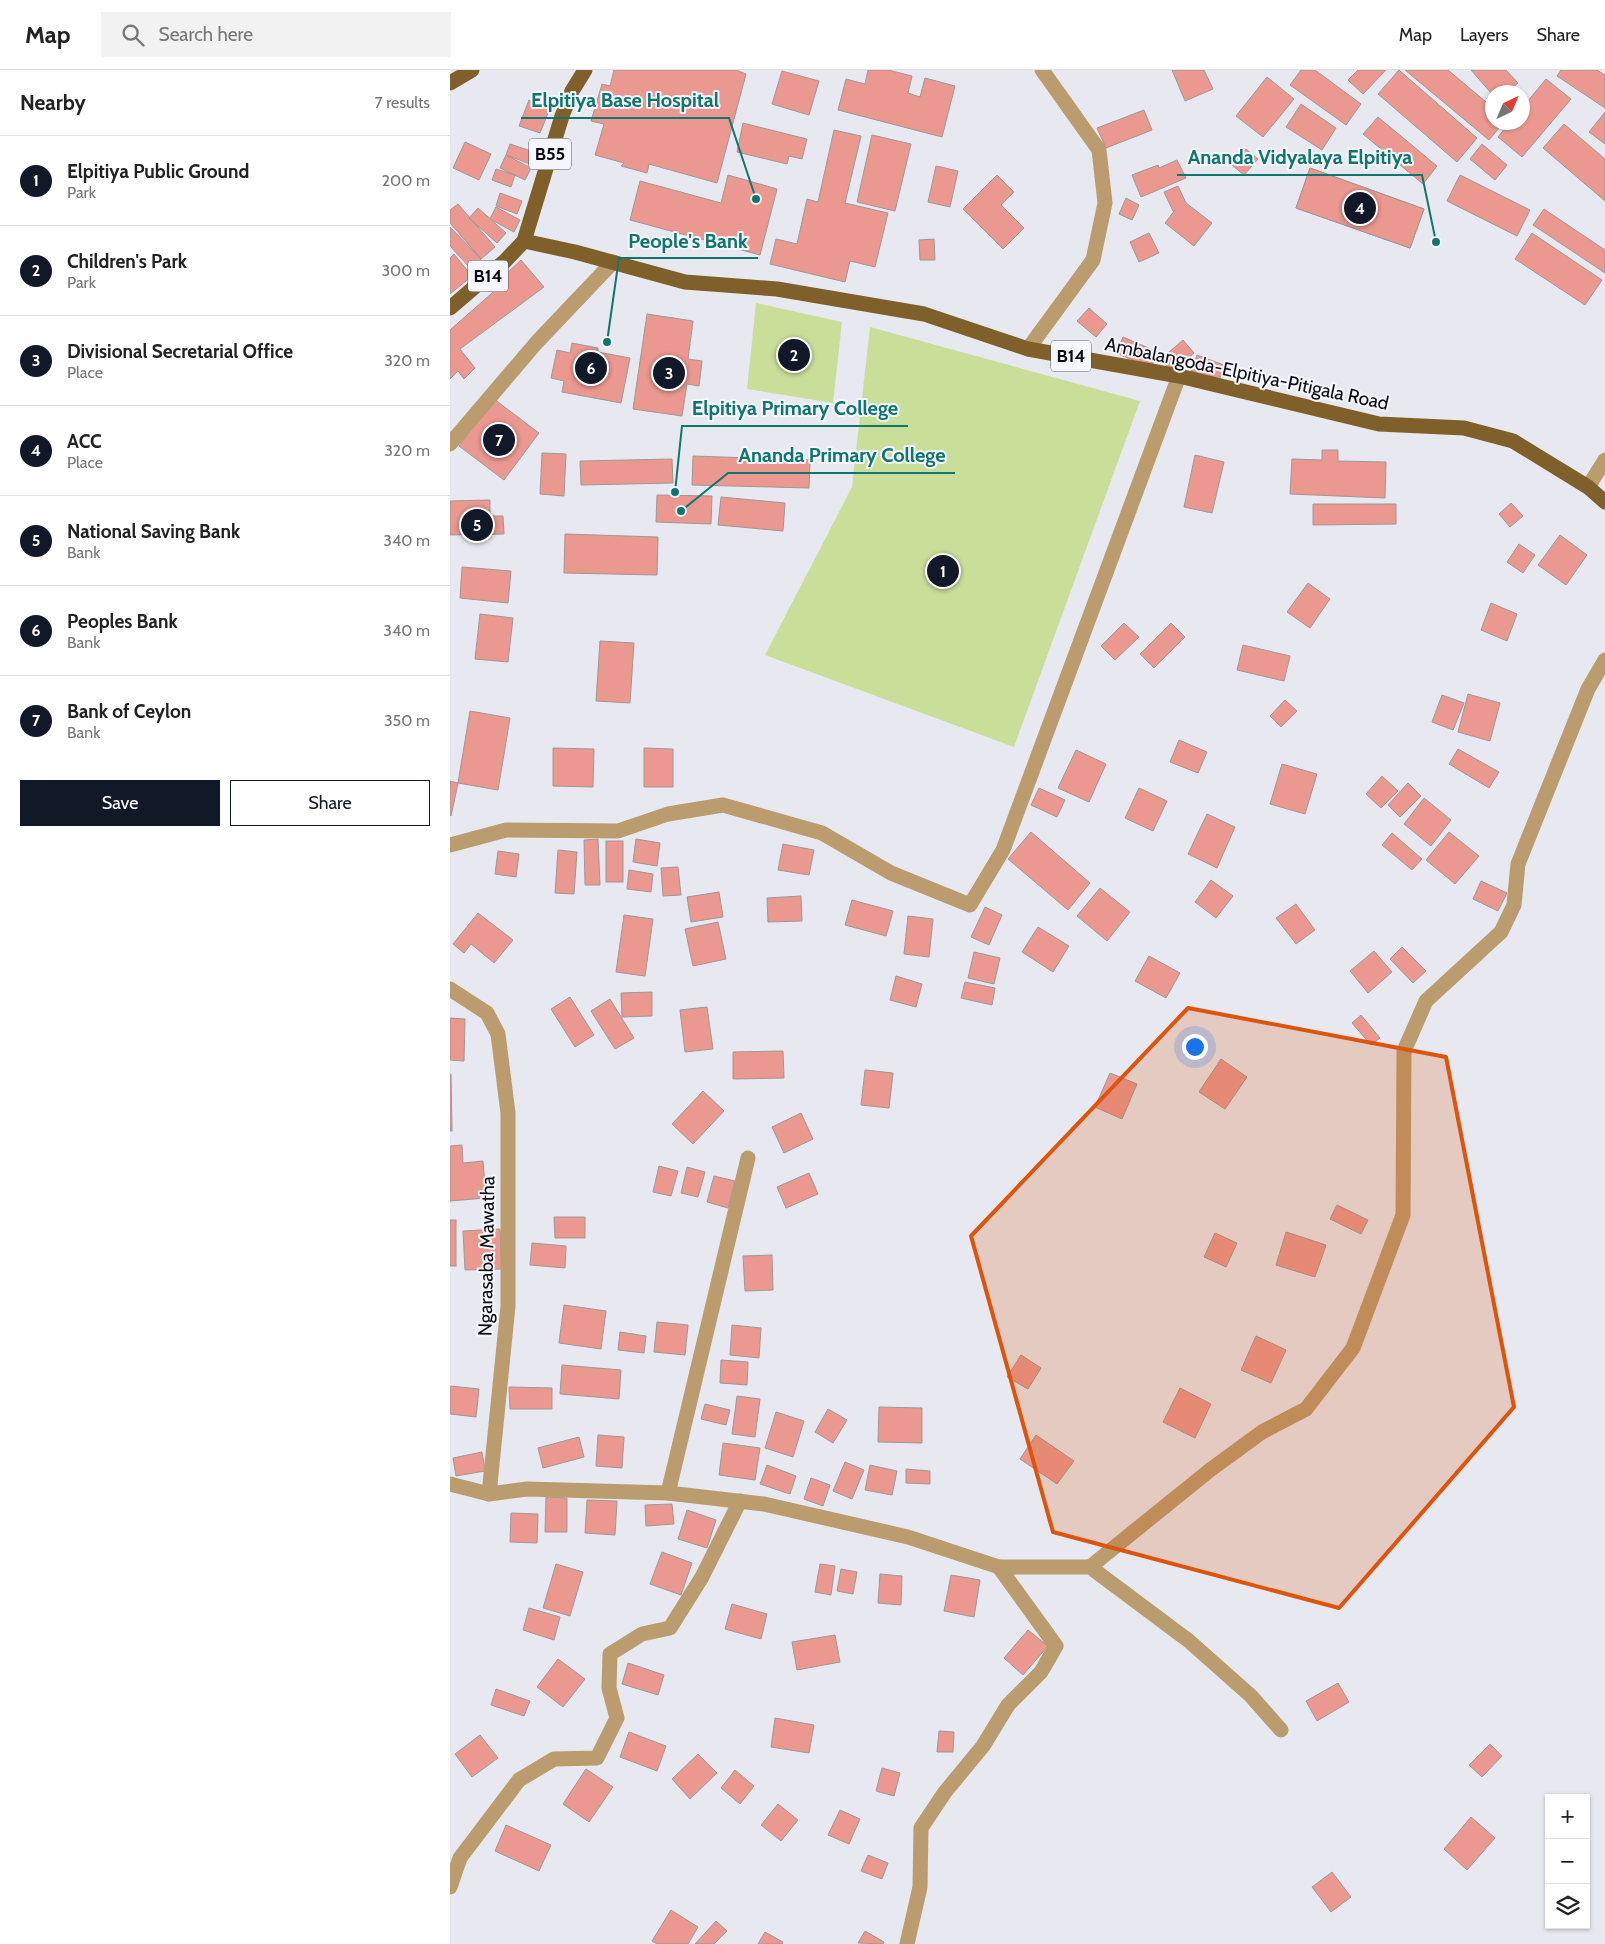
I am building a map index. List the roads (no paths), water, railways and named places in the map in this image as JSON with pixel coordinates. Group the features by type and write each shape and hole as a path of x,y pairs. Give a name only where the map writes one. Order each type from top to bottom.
{"main road":[{"path":"450,83 472,70"},
{"name":"B55","path":"524,241 562,116 572,91 585,70"},
{"name":"Ambalangoda-Elpitiya-Pitigala Road","path":"524,241 613,262 685,282 777,289 924,314 1028,349 1179,376 1379,424 1464,428 1513,441 1588,487 1605,502"},
{"name":"B14","path":"450,308 499,266 524,241"}],"street":[{"path":"1028,349 1093,260 1105,203 1099,150 1042,70"},
{"path":"450,444 537,342 613,262"},
{"path":"450,844 506,830 618,832 668,814 723,804 822,833 891,873 970,905 1003,850 1179,376"},
{"path":"1588,487 1605,460"},
{"path":"1090,1567 1210,1470 1262,1432 1306,1409 1353,1348 1403,1215 1404,1051 1426,1001 1501,932 1514,905 1518,864 1588,689 1605,660"},
{"name":"Ngarasaba Mawatha","path":"455,992 487,1013 498,1034 508,1113 508,1306 490,1494"},
{"path":"668,1493 748,1158"},
{"path":"450,1484 490,1494 528,1489 668,1493 764,1504 908,1536 999,1567 1090,1567 1196,1648 1251,1696 1280,1730"},
{"path":"450,1887 460,1858 519,1780 554,1759 596,1758 617,1718 609,1688 610,1654 642,1634 670,1628 702,1577 740,1501"},
{"path":"907,1944 920,1887 921,1828 944,1792 983,1746 1008,1705 1041,1672 1056,1646 999,1567"}],"place":[{"name":"Elpitiya Base Hospital","path":"756,199"},
{"name":"ACC","path":"1360,208"},
{"name":"Ananda Vidyalaya Elpitiya","path":"1436,242"},
{"name":"People's Bank","path":"607,342"},
{"name":"Children's Park","path":"794,355"},
{"name":"Peoples Bank","path":"591,368"},
{"name":"Divisional Secretarial Office","path":"669,373"},
{"name":"Bank of Ceylon","path":"499,440"},
{"name":"Elpitiya Primary College","path":"675,492"},
{"name":"Ananda Primary College","path":"681,511"},
{"name":"National Saving Bank","path":"477,525"},
{"name":"Elpitiya Public Ground","path":"943,571"}]}
